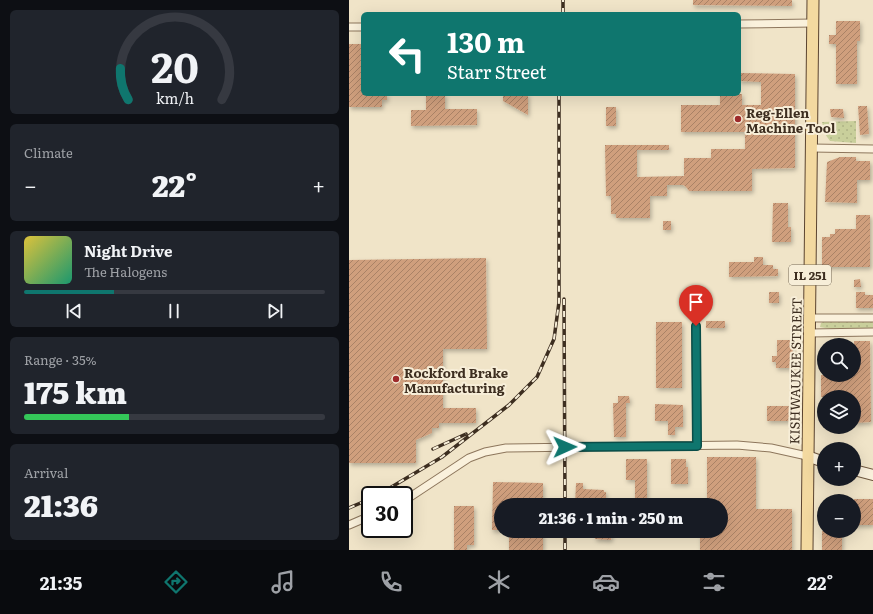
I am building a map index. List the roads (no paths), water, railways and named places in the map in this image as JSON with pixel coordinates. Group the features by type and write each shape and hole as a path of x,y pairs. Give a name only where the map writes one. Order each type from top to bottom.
{"main road":[{"name":"KISHWAUKEE STREET","path":"807,550 807,456 810,318 809,229 812,148 813,0"}],"street":[{"path":"741,24 813,23"},
{"path":"349,27 361,27"},
{"path":"812,148 873,149"},
{"path":"810,318 873,318"},
{"path":"696,326 697,446"},
{"path":"809,333 873,332"},
{"path":"413,495 469,458 485,452 506,448 697,446 771,448 817,460"},
{"path":"861,472 873,475"},
{"path":"349,526 361,520"}],"railway":[{"path":"563,0 563,12"},
{"path":"393,486 442,457 509,405 537,377 554,339 559,302 559,96"},
{"path":"564,299 565,498"},
{"path":"433,449 466,434"},
{"path":"349,508 361,503"},
{"path":"565,538 565,550"}],"place":[{"name":"Reg-Ellen Machine Tool","path":"738,119"},
{"name":"Rockford Brake Manufacturing","path":"396,379"}]}
